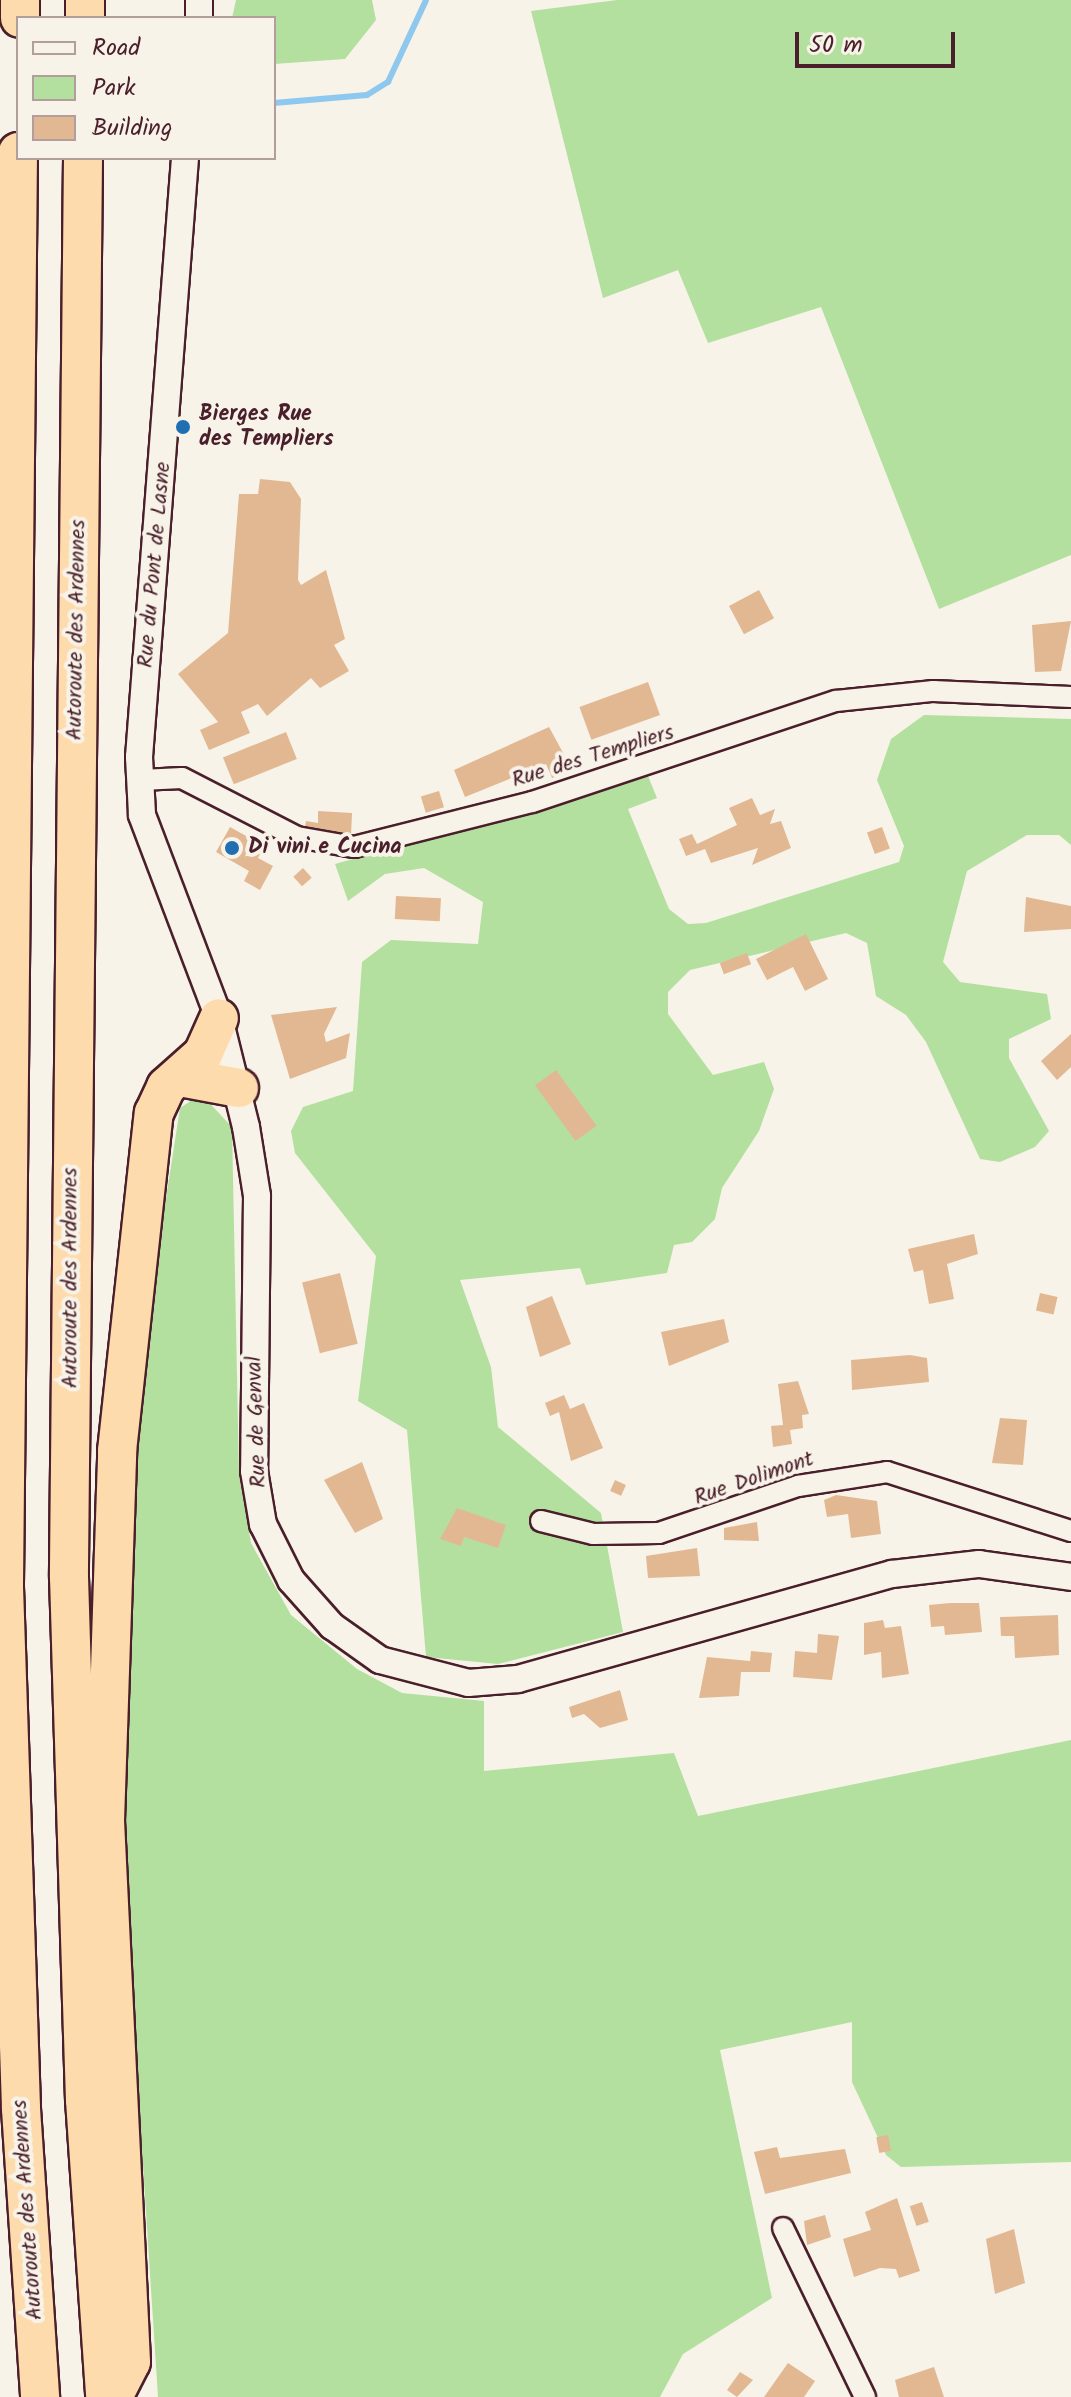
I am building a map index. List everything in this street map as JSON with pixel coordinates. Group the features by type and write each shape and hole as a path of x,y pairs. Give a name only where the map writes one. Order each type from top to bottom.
{"highway":[{"name":"Autoroute des Ardennes","path":"18,160 2,1582 21,2109 40,2397"},
{"name":"Autoroute des Ardennes","path":"83,160 69,1577 85,2100 105,2397"},
{"path":"113,2397 131,2362 105,1821 106,1626 117,1451 154,1113 166,1087 203,1054 219,1018"},
{"path":"180,1077 239,1088"}],"street":[{"name":"Rue du Pont de Lasne","path":"141,780 185,160"},
{"name":"Rue des Templiers","path":"141,780 182,778 297,837 354,847 532,802 836,701 918,692 1071,697"},
{"name":"Rue de Genval","path":"141,780 150,847 219,1018 239,1088 257,1196 254,1471 263,1524 309,1605 380,1660 444,1682 518,1679 892,1574 979,1564 1071,1577"},
{"name":"Rue Dolimont","path":"541,1521 593,1534 659,1533 798,1486 887,1472 1071,1531"},
{"path":"783,2228 865,2397"}],"green space":[{"path":"236,0 372,0 376,20 345,59 276,64 276,16 232,16"},
{"path":"617,0 1071,0 1071,555 939,609 821,307 708,343 678,270 603,298 531,11"},
{"path":"924,715 1071,719 1071,845 1059,835 1027,835 967,871 943,962 960,982 1047,994 1051,1019 1009,1039 1009,1058 1049,1131 1035,1147 1000,1162 980,1159 926,1042 906,1015 876,996 867,943 846,933 690,970 668,992 668,1014 713,1075 764,1062 774,1089 759,1131 722,1188 715,1219 692,1242 674,1245 667,1273 586,1285 580,1268 460,1280 491,1367 498,1427 601,1513 623,1632 498,1664 426,1657 407,1430 358,1401 376,1256 295,1153 291,1131 303,1107 353,1091 362,962 391,940 478,944 483,902 424,868 385,874 348,901 335,864 648,776 657,798 628,809 669,909 688,924 706,923 899,862 904,846 877,780 891,739"},
{"path":"201,1094 232,1127 239,1475 251,1543 291,1615 357,1669 402,1693 484,1701 484,1771 674,1753 698,1816 1071,1740 1071,2162 901,2167 886,2155 852,2082 852,2022 720,2050 772,2298 683,2354 660,2397 158,2397 115,1733 125,1463 180,1108"}],"building":[{"path":"260,479 290,482 301,499 298,580 301,585 326,570 345,639 334,645 349,671 320,688 311,678 267,716 258,704 241,712 250,733 209,750 200,730 218,722 178,674 228,633 239,494 258,494"},
{"path":"759,590 774,618 744,634 729,606"},
{"path":"1071,621 1061,671 1035,672 1032,625"},
{"path":"648,682 660,715 591,740 579,707"},
{"path":"549,727 573,771 552,778 546,764 465,797 454,770"},
{"path":"286,732 297,759 234,784 223,757"},
{"path":"439,791 444,807 426,813 421,797"},
{"path":"752,798 760,815 775,809 770,824 781,821 791,848 752,865 758,848 711,863 705,849 686,856 679,839 692,834 697,844 737,825 729,808"},
{"path":"318,811 352,813 351,836 304,832 306,821 318,823"},
{"path":"230,827 264,846 258,858 273,866 260,890 244,881 249,871 216,852"},
{"path":"882,827 890,849 875,854 867,832"},
{"path":"303,868 312,878 302,886 293,877"},
{"path":"396,896 441,898 440,921 395,919"},
{"path":"1026,897 1071,906 1071,929 1024,932"},
{"path":"806,934 828,979 805,991 793,967 767,980 756,959"},
{"path":"747,953 751,964 724,974 720,963"},
{"path":"337,1007 324,1034 326,1042 350,1033 346,1058 290,1079 271,1015"},
{"path":"1071,1034 1071,1067 1057,1080 1041,1061"},
{"path":"556,1070 597,1126 576,1141 535,1085"},
{"path":"974,1234 978,1254 947,1264 954,1299 929,1304 923,1270 914,1272 908,1249"},
{"path":"340,1273 358,1344 320,1353 302,1282"},
{"path":"1040,1293 1058,1297 1053,1315 1036,1311"},
{"path":"552,1296 571,1344 540,1357 526,1307"},
{"path":"724,1319 729,1342 669,1366 661,1332"},
{"path":"910,1355 927,1358 929,1382 852,1390 851,1360"},
{"path":"798,1381 809,1414 802,1415 803,1428 790,1430 792,1444 773,1447 771,1426 783,1425 778,1384"},
{"path":"564,1395 570,1409 584,1403 603,1448 571,1461 559,1412 550,1416 545,1403"},
{"path":"1000,1418 1027,1420 1023,1465 992,1463"},
{"path":"362,1462 383,1519 355,1533 324,1480"},
{"path":"615,1480 626,1485 621,1496 610,1491"},
{"path":"836,1495 877,1501 881,1534 851,1538 848,1514 827,1517 824,1500"},
{"path":"457,1508 506,1525 498,1548 464,1537 461,1546 440,1539"},
{"path":"757,1522 759,1541 724,1540 724,1528"},
{"path":"697,1548 700,1576 648,1578 646,1556"},
{"path":"979,1603 982,1632 945,1635 944,1626 931,1627 929,1605"},
{"path":"1058,1615 1059,1655 1015,1658 1014,1636 1001,1636 1000,1617"},
{"path":"883,1620 885,1628 901,1626 909,1674 882,1678 881,1652 864,1655 864,1623"},
{"path":"818,1634 839,1636 832,1680 793,1677 795,1651 817,1653"},
{"path":"751,1651 772,1653 770,1672 741,1672 739,1696 699,1698 707,1657 750,1661"},
{"path":"620,1690 628,1720 600,1728 584,1714 572,1718 569,1707"},
{"path":"888,2135 891,2151 879,2153 876,2137"},
{"path":"777,2147 780,2158 845,2149 851,2173 765,2194 754,2152"},
{"path":"897,2198 920,2271 899,2278 896,2269 880,2268 854,2277 843,2239 871,2230 865,2212"},
{"path":"922,2202 929,2222 917,2226 910,2206"},
{"path":"825,2215 831,2237 807,2245 804,2221"},
{"path":"1014,2229 1025,2283 995,2294 986,2239"},
{"path":"788,2363 815,2381 804,2397 764,2397"},
{"path":"934,2367 944,2397 899,2397 895,2380"},
{"path":"740,2372 753,2380 737,2397 727,2390"}],"waterway":[{"path":"276,103 367,95 388,82 426,0"}],"place":[{"name":"Bierges Rue des Templiers","path":"183,427"},
{"name":"Di vini e Cucina","path":"232,848"}]}
